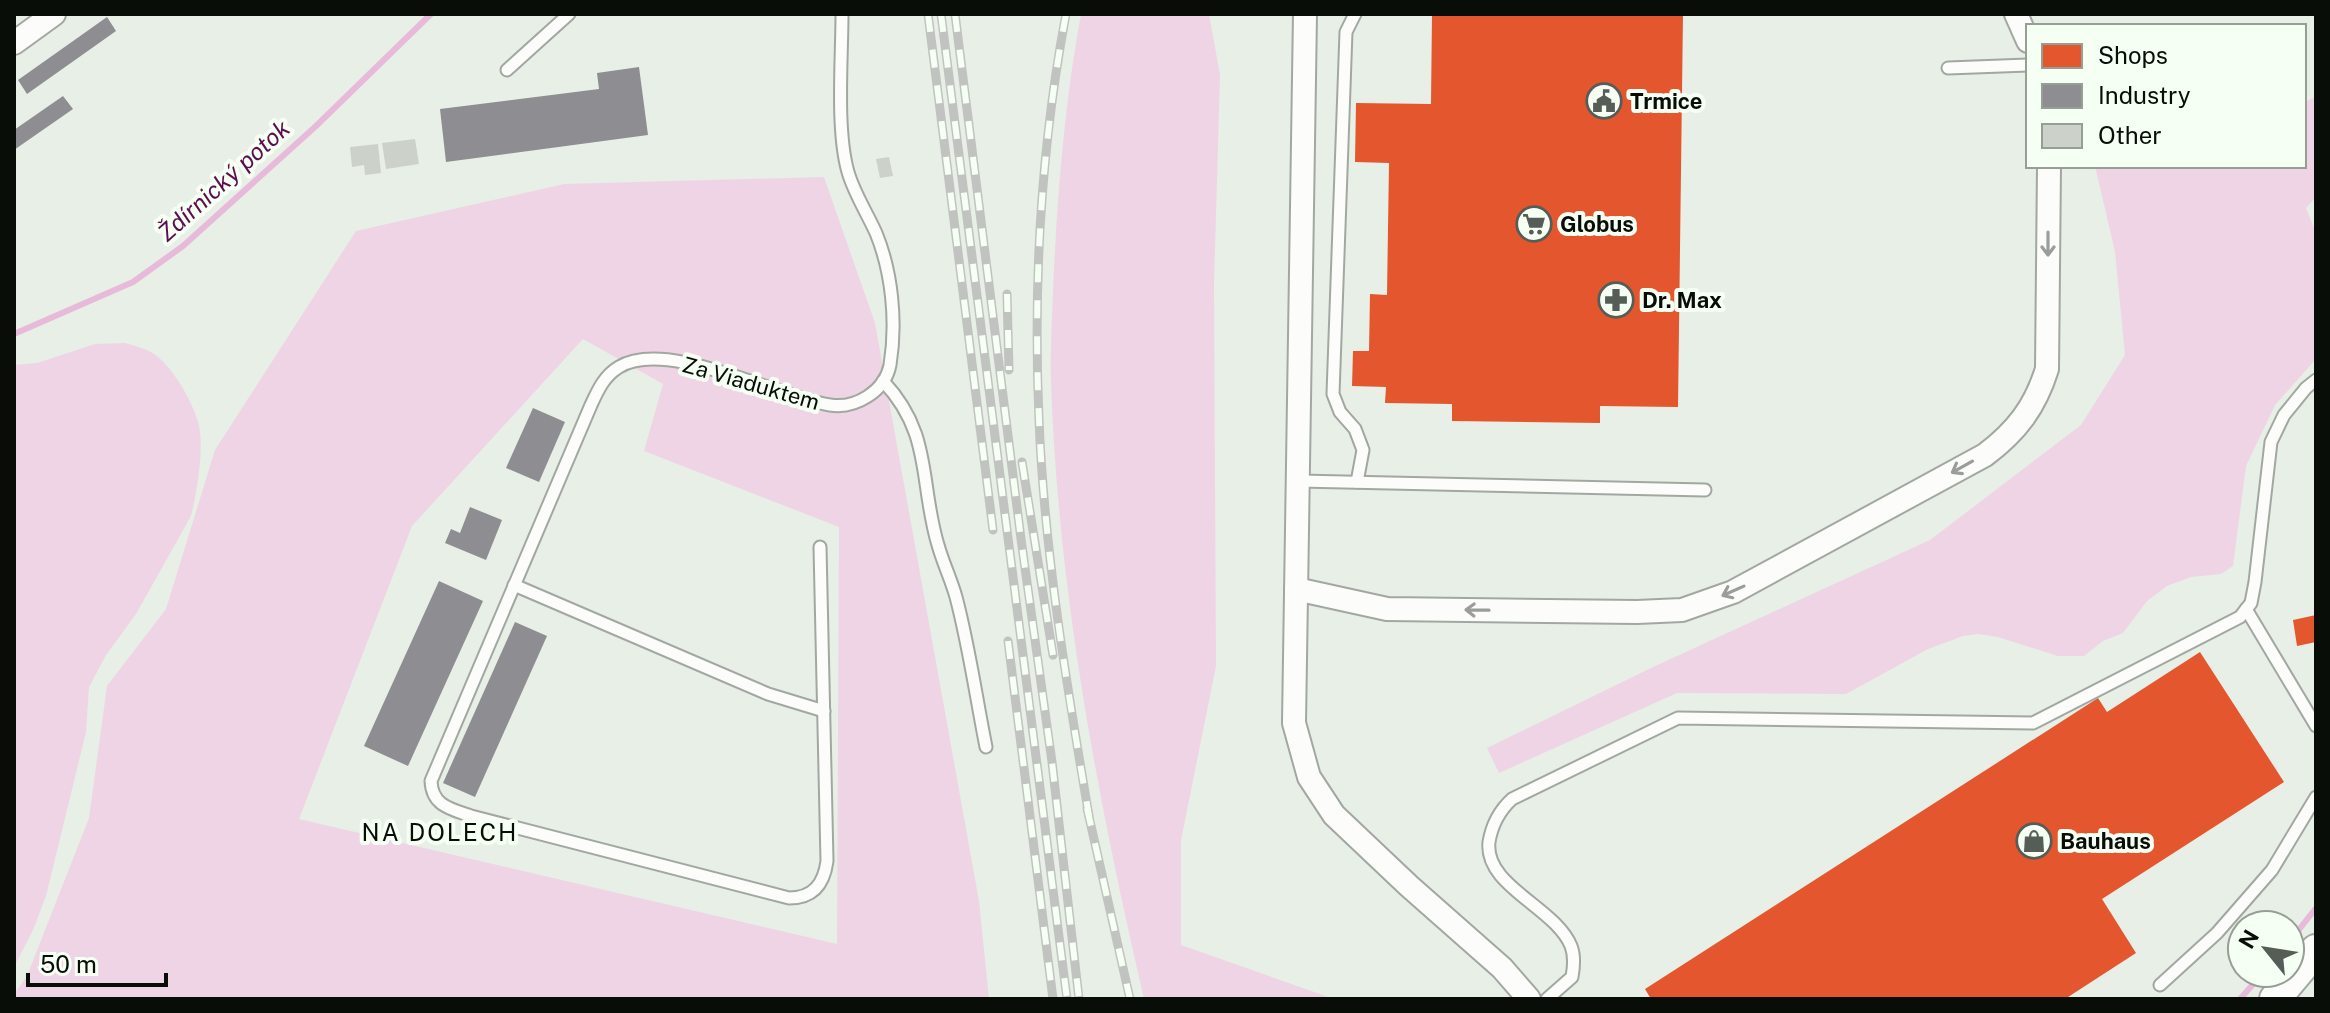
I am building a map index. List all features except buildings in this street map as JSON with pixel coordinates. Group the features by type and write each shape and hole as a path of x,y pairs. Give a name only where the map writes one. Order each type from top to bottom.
{"main road":[{"path":"2275,999 2316,950"}],"street":[{"path":"14,43 54,14"},
{"path":"1305,14 1294,723 1309,777 1334,815 1502,968 1529,999"},
{"path":"2016,14 2026,36"},
{"path":"1296,589 1387,609 1682,610 1733,592 1985,455 2013,432 2027,415 2039,394 2047,369 2049,168"}],"lane":[{"path":"507,70 569,14"},
{"path":"842,14 843,147 848,174 877,235 888,271 893,328 889,370 883,381 898,397 916,430 923,453 937,543 956,597 986,747"},
{"path":"1355,14 1346,32 1333,394 1340,412 1355,429 1363,450 1357,482"},
{"path":"1948,68 2026,65"},
{"name":"Za Viaduktem","path":"824,711 827,861 825,875 818,886 801,898 789,898 445,807 436,800 431,790 431,781 514,585 591,405 609,373 622,365 658,358 705,367 803,399 833,405 850,405 864,398 883,381"},
{"path":"1547,999 1572,977 1574,962 1571,946 1559,927 1509,885 1496,869 1488,852 1491,829 1502,809 1526,790 1678,718 2033,723 2240,617 2251,603 2255,582 2271,442 2284,415 2316,380"},
{"path":"1299,481 1705,490"},
{"path":"514,585 768,694 824,711 820,547"},
{"path":"2246,609 2316,726"},
{"path":"2160,985 2217,933 2272,870 2316,797"}],"shaded area":[{"path":"1081,14 1209,14 1220,75 1214,284 1216,666 1181,840 1181,945 1334,999 1144,999 1082,693 1055,460 1051,359 1057,221 1066,118"},
{"path":"2316,97 2316,197 2306,208 2316,233 2316,359 2275,405 2246,466 2233,566 2221,574 2191,577 2167,586 2147,601 2123,633 2103,641 2084,656 2058,656 1998,637 1978,634 1928,649 1846,694 1677,693 1499,773 1487,748 1651,668 1930,540 2081,425 2125,355 2115,252 2095,168 2306,168 2306,101"},
{"path":"824,177 875,323 979,901 989,999 14,999 14,994 27,976 89,818 107,686 166,609 215,450 356,231 564,184","holes":["583,339 663,384 644,451 839,527 837,944 299,819 412,526"]},
{"path":"125,343 147,350 161,360 175,376 191,404 201,443 196,495 191,516 136,614 106,655 89,687 86,732 46,896 14,967 14,365 37,363 95,344"}],"waterway":[{"name":"Ždírnický potok","path":"14,334 133,282 183,246 316,126 431,14"},
{"path":"2306,921 2316,908"},
{"path":"2240,999 2249,989"}],"railway":[{"path":"928,14 993,530"},
{"path":"941,14 1067,999"},
{"path":"955,14 1052,762 1079,999"},
{"path":"1066,14 1045,165 1038,267 1037,368 1051,568 1089,816"},
{"path":"1007,294 1009,370"},
{"path":"1022,462 1053,655"},
{"path":"1008,641 1053,999"},
{"path":"1087,808 1130,999"}],"place":[{"name":"Trmice","path":"1604,101"},
{"name":"Globus","path":"1534,224"},
{"name":"Dr. Max","path":"1616,300"},
{"name":"Bauhaus","path":"2034,841"}],"district":[{"name":"NA DOLECH","path":"440,833"}]}
